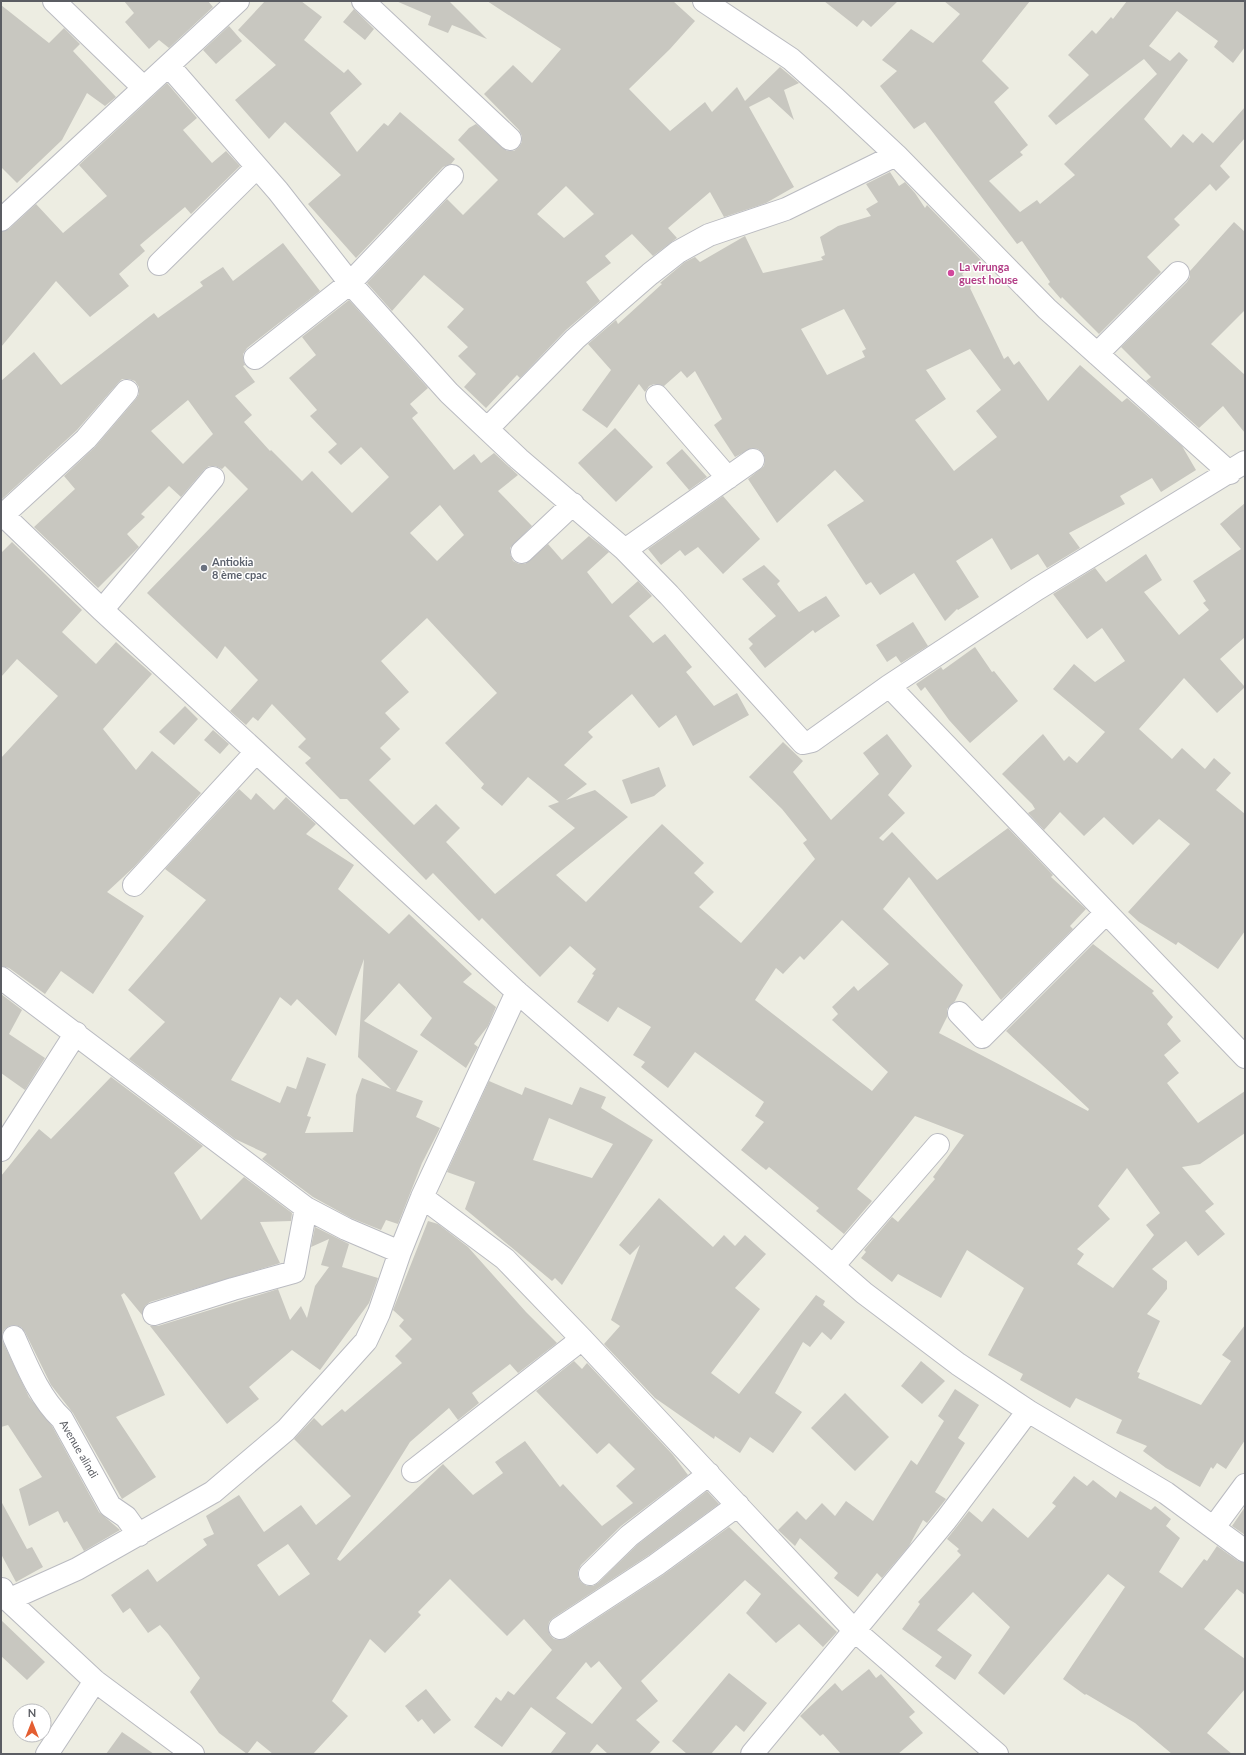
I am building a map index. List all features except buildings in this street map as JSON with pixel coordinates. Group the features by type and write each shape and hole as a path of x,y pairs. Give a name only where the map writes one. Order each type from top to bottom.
{"street":[{"path":"54,1 143,87"},
{"path":"1,220 143,87 169,66 238,1"},
{"path":"363,1 510,138"},
{"path":"169,66 257,167 350,283 449,393 487,429 625,550 670,596 803,743 812,741 889,686 1037,589 1237,468 1097,354 1047,309 896,155 791,59 704,1"},
{"path":"487,429 575,339 650,274 678,252 709,235 786,209 896,155"},
{"path":"159,264 257,167"},
{"path":"255,358 350,283 452,176"},
{"path":"1097,354 1178,273"},
{"path":"127,391 86,438 2,514 102,610 517,992 864,1293 958,1364 1028,1411 1166,1493 1245,1551"},
{"path":"657,396 728,478"},
{"path":"625,550 752,460"},
{"path":"102,610 213,478"},
{"path":"522,552 572,504"},
{"path":"889,686 1245,1057"},
{"path":"134,885 256,752"},
{"path":"959,1013 982,1036 1106,913"},
{"path":"1,978 76,1033 306,1208 346,1229 400,1252"},
{"path":"193,1754 95,1681 4,1593 77,1569 213,1492 286,1430 366,1341 380,1313 400,1252 422,1198 517,992"},
{"path":"1,1150 76,1033"},
{"path":"833,1266 938,1145"},
{"path":"422,1198 505,1259 709,1474 854,1630 997,1754"},
{"path":"154,1314 233,1288 294,1272 306,1208"},
{"name":"Avenue alindi","path":"14,1337 39,1388 51,1408 62,1419 110,1506 126,1517 139,1535"},
{"path":"413,1471 582,1339"},
{"path":"752,1754 946,1520 1028,1411"},
{"path":"590,1574 629,1536 709,1474"},
{"path":"1214,1527 1245,1485"},
{"path":"560,1628 656,1564 738,1505"},
{"path":"47,1754 95,1681"}],"place":[{"name":"La virunga guest house","path":"951,273"},
{"name":"Antiokia 8 ème cpac","path":"204,568"}]}
